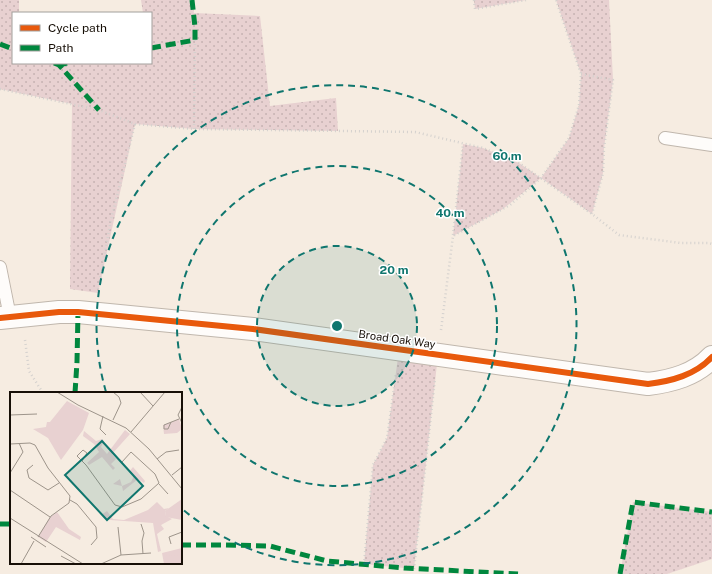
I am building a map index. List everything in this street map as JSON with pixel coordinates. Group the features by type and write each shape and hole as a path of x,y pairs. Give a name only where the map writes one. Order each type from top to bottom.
{"street":[{"name":"Broad Oak Way","path":"10,317 59,312 253,329 648,384 664,382 680,377 695,370 712,357"}],"lane":[{"path":"665,138 712,145"},
{"path":"0,267 10,317"}],"path":[{"path":"474,0 475,9 526,0"},
{"path":"453,236 510,205 541,178 569,138 579,105 581,74 556,0"},
{"path":"194,129 195,40"},
{"path":"581,74 613,80 604,148 603,173 592,214"},
{"path":"0,89 99,110 135,124 194,129 414,132 483,148 519,163 592,214 619,235 681,243 712,244"},
{"path":"94,314 112,220 135,124"},
{"path":"414,569 463,144"},
{"path":"10,317 29,371 42,392"},
{"path":"364,564 373,465 387,438 399,350"}],"shaded area":[{"path":"0,0 19,0 19,12 12,12 12,64 152,64 152,12 143,12 141,0 192,0 194,13 260,16 270,106 336,98 338,131 194,129 135,124 98,293 70,289 72,104 0,89"},
{"path":"474,0 526,0 475,9"},
{"path":"556,0 609,0 613,80 604,148 603,173 592,214 541,178 569,138 579,105 581,74"},
{"path":"463,144 483,148 519,163 541,178 503,209 453,236"},
{"path":"399,350 438,355 414,569 364,564 373,465 387,438"},
{"path":"633,502 712,512 712,559 667,574 620,574"}],"marked path":[{"path":"152,48 195,40 192,0"},
{"path":"0,44 12,49"},
{"path":"56,64 99,110"},
{"path":"59,65 63,64"},
{"path":"75,392 78,312"},
{"path":"620,574 633,502 712,512"},
{"path":"0,524 10,524"},
{"path":"182,545 270,546 327,561 404,568 518,574"}],"cycle path":[{"path":"0,318 59,312 78,312 253,329 648,384 674,379 691,373 712,357"}]}
